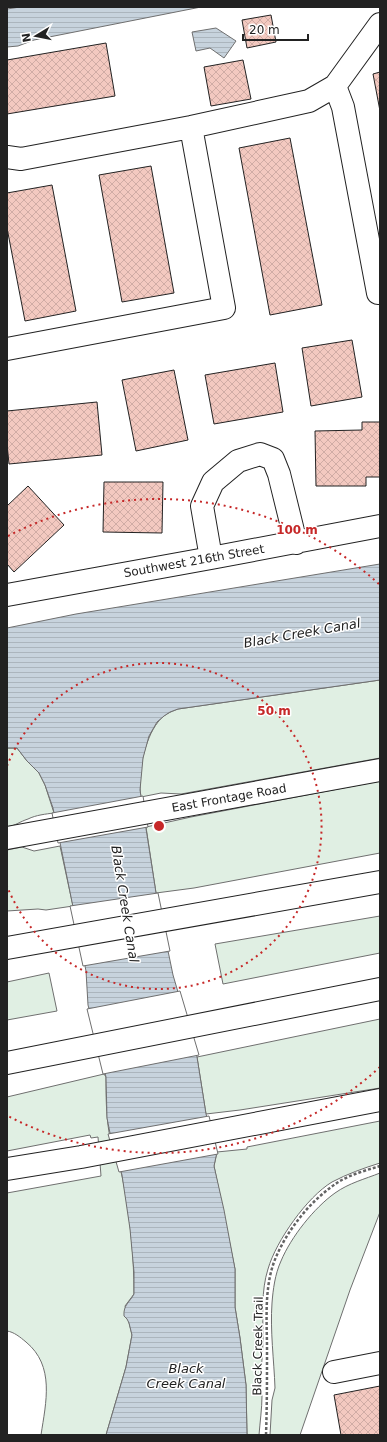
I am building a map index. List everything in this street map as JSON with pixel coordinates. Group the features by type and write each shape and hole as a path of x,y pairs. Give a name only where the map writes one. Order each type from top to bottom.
{"main road":[{"path":"7,157 21,159 191,127 310,102 335,86 380,24"},
{"path":"335,86 343,107 373,223 378,293"},
{"path":"7,349 224,308 191,127"},
{"path":"211,558 202,506 213,482 238,461 260,454 273,460 279,474 296,543"},
{"name":"Southwest 216th Street","path":"7,595 296,543 380,526"},
{"name":"East Frontage Road","path":"16,837 380,770"},
{"path":"7,948 380,882"},
{"path":"7,1063 380,989"},
{"path":"7,1169 81,1157 380,1100"},
{"path":"334,1372 380,1363"}],"path":[{"name":"Black Creek Trail","path":"266,1435 267,1306 269,1285 274,1263 284,1241 296,1223 325,1193 341,1181 361,1172 380,1166"}],"green space":[{"path":"380,680 380,758 181,794 161,793 141,797 140,779 145,748 153,729 162,717 169,713 178,709"},
{"path":"7,748 17,748 39,773 45,785 54,813 34,817 7,827"},
{"path":"380,781 380,853 194,888 156,893 146,827"},
{"path":"60,846 73,906 46,910 38,909 7,911 7,850 22,847 34,851"},
{"path":"380,916 380,953 223,984 215,944"},
{"path":"49,973 57,1011 7,1020 7,982"},
{"path":"380,1019 380,1088 206,1114 197,1057"},
{"path":"104,1074 106,1077 109,1132 122,1176 131,1235 134,1294 125,1306 132,1335 126,1367 106,1435 41,1435 46,1397 45,1373 35,1352 26,1342 15,1334 7,1331 7,1193 101,1176 98,1137 91,1138 90,1135 7,1151 7,1097"},
{"path":"380,1121 380,1163 344,1176 322,1189 303,1209 285,1233 272,1258 266,1277 263,1294 263,1344 260,1384 262,1401 259,1435 247,1435 246,1385 235,1307 235,1269 214,1166 217,1152 247,1149 247,1147"},
{"path":"380,1173 380,1212 350,1290 300,1435 270,1435 272,1400 275,1388 272,1303 276,1277 281,1261 297,1233 311,1215 327,1199 346,1186"}],"water":[{"path":"20,7 201,7 34,40 18,46 7,47 7,9"},
{"path":"216,28 236,41 224,58 210,48 196,51 192,32"},
{"name":"Black Creek Canal","path":"380,564 380,680 178,709 170,712 157,722 149,736 143,758 140,790 156,893 173,975 197,1057 206,1114 217,1152 214,1166 235,1269 235,1307 246,1385 247,1435 106,1435 126,1367 132,1335 129,1323 124,1316 126,1306 134,1294 134,1272 130,1229 122,1175 107,1118 106,1077 88,1005 86,971 53,808 39,773 17,748 7,748 7,628 76,614"}],"pier":[{"path":"143,796 148,827 58,843 52,813"},
{"path":"158,893 170,951 83,966 70,906"},
{"path":"180,991 199,1055 103,1074 87,1009"},
{"path":"209,1116 218,1154 119,1172 108,1134"}],"building":[{"path":"271,15 276,42 247,48 242,20"},
{"path":"106,43 115,96 7,114 7,60"},
{"path":"243,60 251,99 211,106 204,67"},
{"path":"380,72 380,111 373,74"},
{"path":"290,138 322,305 270,315 239,148"},
{"path":"151,166 174,293 122,302 99,175"},
{"path":"52,185 76,311 25,321 7,228 7,193"},
{"path":"352,340 362,397 311,406 302,348"},
{"path":"275,363 283,412 214,424 205,375"},
{"path":"174,370 188,440 136,451 122,380"},
{"path":"97,402 102,455 9,464 7,444 7,411"},
{"path":"362,422 380,422 380,477 366,477 366,486 316,486 315,431 362,430"},
{"path":"104,482 163,482 162,533 103,532"},
{"path":"28,486 64,525 14,572 7,564 7,506"},
{"path":"380,1386 380,1435 341,1435 334,1395"}]}
